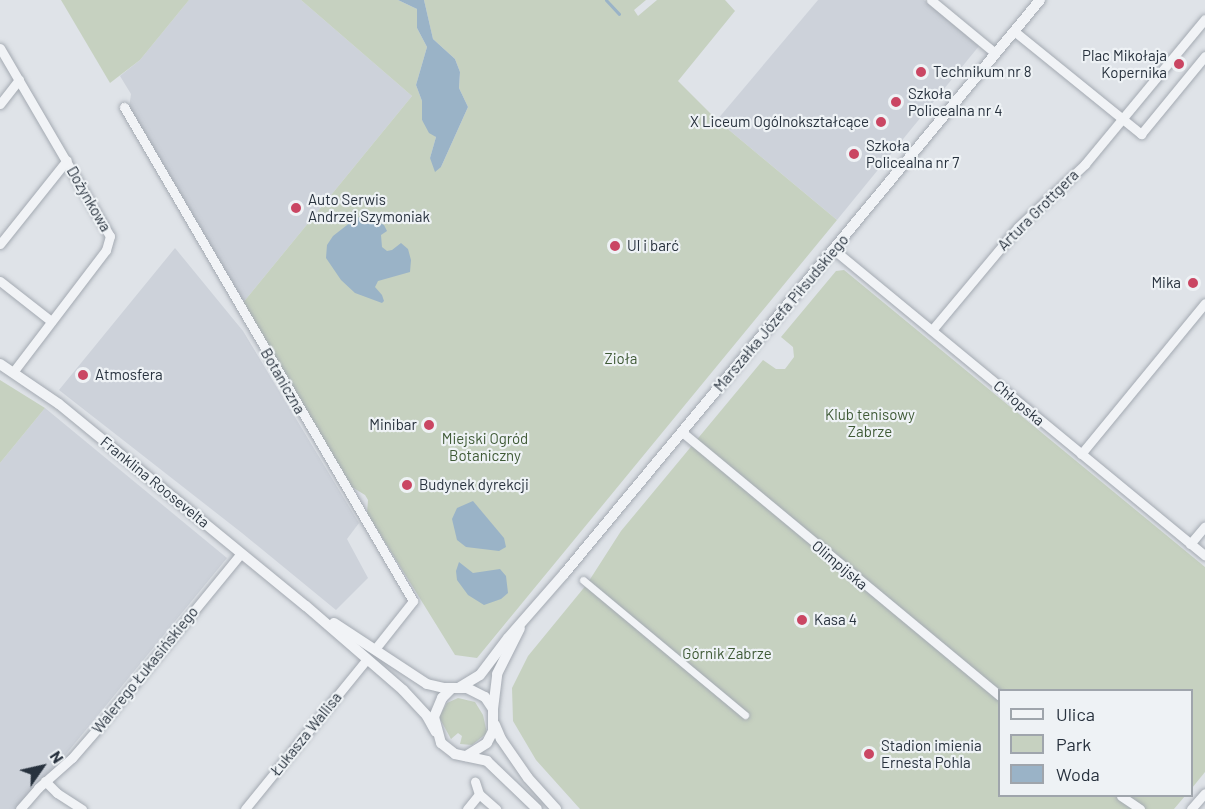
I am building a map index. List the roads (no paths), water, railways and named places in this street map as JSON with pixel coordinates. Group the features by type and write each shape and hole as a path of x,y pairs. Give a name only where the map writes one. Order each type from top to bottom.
{"street":[{"path":"931,0 995,53"},
{"name":"Marszałka Józefa Piłsudskiego","path":"456,688 475,680 1040,0"},
{"path":"1123,119 1205,19"},
{"path":"1014,31 1141,134 1205,56"},
{"name":"Dożynkowa","path":"0,48 108,229 111,242 13,372"},
{"path":"0,104 19,80"},
{"name":"Botaniczna","path":"124,107 413,602 375,649"},
{"name":"Artura Grottgera","path":"932,330 1007,238 1085,164 1123,119"},
{"path":"0,244 67,160"},
{"name":"Chłopska","path":"833,249 1205,556"},
{"path":"0,281 51,321"},
{"path":"1081,454 1205,303"},
{"name":"Franklina Roosevelta","path":"0,364 59,404 306,606 403,690 427,716 436,732"},
{"name":"Olimpijska","path":"682,432 998,695"},
{"path":"1190,544 1205,526"},
{"name":"Walerego Łukasińskiego","path":"20,809 45,781 72,759 241,553"},
{"path":"583,580 745,715"},
{"name":"Franklina Roosevelta","path":"306,606 427,684 456,688"},
{"name":"Marszałka Józefa Piłsudskiego","path":"493,714 497,674 515,643 521,625"},
{"name":"Łukasza Wallisa","path":"245,809 367,660"},
{"path":"537,809 487,761 446,748 436,732 435,711 442,698 456,688 480,693 493,714 499,735 538,790 555,809"},
{"path":"466,756 487,743 493,731 493,714"},
{"path":"45,781 57,793 82,809"},
{"path":"475,782 479,794 496,809"},
{"path":"1191,809 1205,793"},
{"path":"467,809 479,794"},
{"path":"1124,797 1140,809"}],"water":[{"path":"398,0 424,0 433,39 455,59 460,72 459,88 468,107 441,167 435,172 430,158 436,137 429,133 422,120 422,101 416,85 427,47 417,28 417,9"},
{"path":"366,216 384,225 387,231 381,235 382,247 387,251 392,250 401,243 408,249 411,260 410,272 378,281 375,287 382,295 384,301 382,303 355,293 341,280 326,258 327,245 333,236 356,218"},
{"path":"473,501 504,538 506,547 499,551 466,547 457,540 452,519 457,508"},
{"path":"459,562 473,573 500,569 506,576 508,593 501,599 484,605 468,595 457,580 456,571"}],"waterway":[{"path":"606,0 619,14"}],"place":[{"name":"Plac Mikołaja Kopernika","path":"1179,64"},
{"name":"Technikum nr 8","path":"921,72"},
{"name":"Szkoła Policealna nr 4","path":"896,102"},
{"name":"X Liceum Ogólnokształcące","path":"881,122"},
{"name":"Szkoła Policealna nr 7","path":"854,154"},
{"name":"Auto Serwis Andrzej Szymoniak","path":"296,208"},
{"name":"Ul i barć","path":"615,246"},
{"name":"Mika","path":"1193,283"},
{"name":"Atmosfera","path":"83,375"},
{"name":"Minibar","path":"429,425"},
{"name":"Budynek dyrekcji","path":"407,485"},
{"name":"Kasa 4","path":"802,620"},
{"name":"Stadion imienia Ernesta Pohla","path":"869,754"}],"park label":[{"name":"Zioła","path":"621,359"},
{"name":"Klub tenisowy Zabrze","path":"870,422"},
{"name":"Miejski Ogród Botaniczny","path":"485,446"},
{"name":"Górnik Zabrze","path":"727,654"}]}
